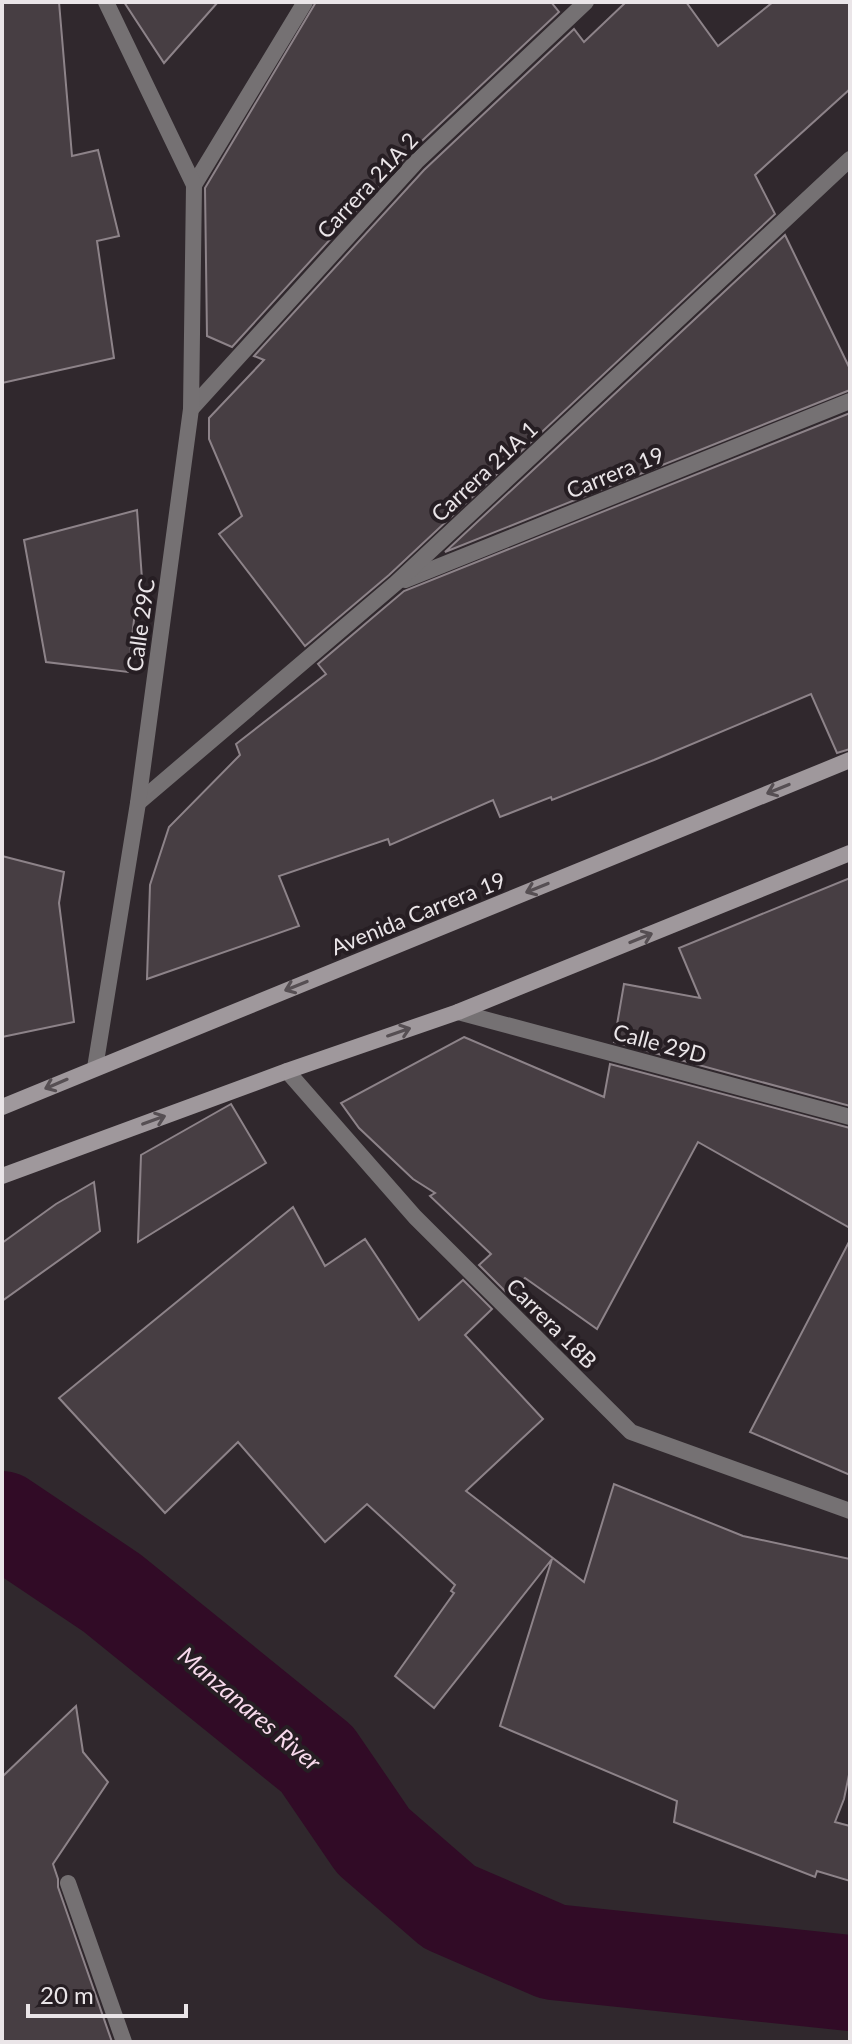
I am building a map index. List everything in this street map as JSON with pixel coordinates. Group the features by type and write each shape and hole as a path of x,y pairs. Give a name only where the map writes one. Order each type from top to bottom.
{"main road":[{"name":"Avenida Carrera 19","path":"2,1107 850,760"},
{"path":"2,1176 458,1012 850,853"}],"street":[{"name":"Calle 29C","path":"95,1068 138,803 191,409 194,185 106,2"},
{"path":"194,185 305,2"},
{"name":"Carrera 21A 2","path":"191,409 416,162 586,2"},
{"name":"Carrera 21A 1","path":"138,803 396,583 850,159"},
{"name":"Carrera 19","path":"396,583 850,401"},
{"name":"Calle 29D","path":"458,1012 850,1117"},
{"name":"Carrera 18B","path":"287,1071 415,1217 631,1432 850,1511"},
{"path":"68,1883 124,2042"}],"building":[{"path":"2,2 59,2 72,156 98,150 119,236 97,241 114,358 2,383"},
{"path":"124,2 218,2 164,63"},
{"path":"316,2 551,2 559,12 408,154 232,347 207,336 205,188"},
{"path":"626,2 686,2 718,46 773,2 850,2 850,89 755,175 775,214 389,575 305,646 219,534 242,516 209,439 209,418 264,360 254,356 424,170 574,29 584,42"},
{"path":"785,235 850,369 850,390 445,552"},
{"path":"850,413 850,749 837,753 811,694 552,800 551,797 500,817 493,800 390,845 388,839 279,876 299,926 147,979 150,885 169,827 240,755 236,744 326,674 318,664 404,591"},
{"path":"137,510 143,593 137,594 128,672 46,662 24,540"},
{"path":"2,856 64,872 59,903 74,1022 2,1037"},
{"path":"850,878 850,1106 614,1042 624,984 700,998 679,948"},
{"path":"464,1037 604,1097 610,1064 850,1128 850,1228 698,1142 597,1329 525,1278 508,1294 479,1265 491,1254 430,1196 435,1193 413,1179 359,1128 341,1103"},
{"path":"231,1104 266,1163 138,1242 141,1155"},
{"path":"94,1182 100,1231 2,1301 2,1243 56,1204"},
{"path":"293,1207 325,1266 365,1239 419,1320 463,1280 492,1309 465,1335 543,1419 466,1491 584,1582 614,1484 743,1536 850,1559 850,1770 835,1822 850,1826 850,1881 817,1871 815,1877 674,1822 677,1801 500,1726 552,1559 434,1708 395,1676 454,1593 451,1591 455,1585 367,1504 325,1542 238,1442 165,1513 59,1398"},
{"path":"850,1240 850,1475 750,1432"},
{"path":"76,1706 83,1752 108,1782 53,1864 58,1887 112,2042 2,2042 2,1777"}],"waterway":[{"name":"Manzanares River","path":"2,1519 112,1593 317,1759 373,1841 449,1907 553,1952 850,1983"}]}
